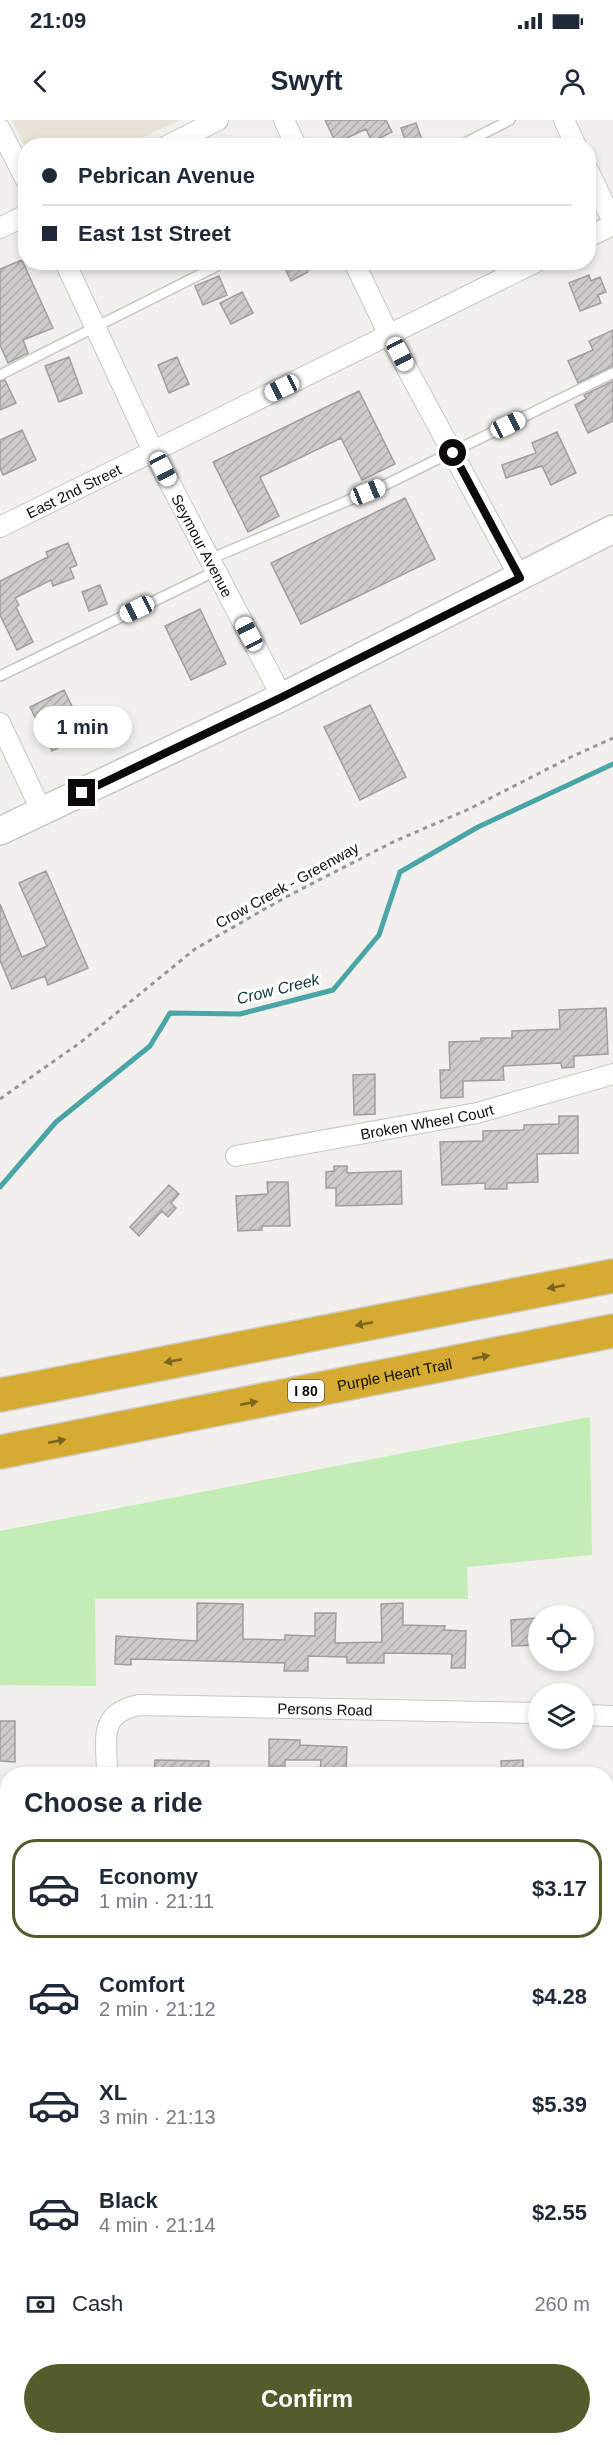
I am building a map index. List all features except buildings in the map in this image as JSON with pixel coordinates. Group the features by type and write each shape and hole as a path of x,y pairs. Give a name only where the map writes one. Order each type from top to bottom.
{"highway":[{"path":"0,1395 613,1276"},
{"name":"Purple Heart Trail","path":"0,1452 613,1331"},
{"path":"0,1390 74,1380"}],"street":[{"path":"183,138 218,120"},
{"path":"284,120 293,138"},
{"path":"564,120 572,138"},
{"path":"0,129 18,164"},
{"path":"596,187 613,223 596,233"},
{"path":"0,228 18,219"},
{"name":"Seymour Avenue","path":"69,270 153,451 282,697"},
{"path":"358,270 389,335 520,578"},
{"name":"East 2nd Street","path":"0,526 520,270"},
{"path":"0,831 282,697 613,530"},
{"path":"0,723 42,812"},
{"name":"Broken Wheel Court","path":"236,1156 477,1113 613,1074"},
{"name":"Persons Road","path":"107,1767 108,1727 113,1715 124,1708 152,1705 528,1713"},
{"path":"594,1715 613,1716"}],"lane":[{"path":"475,138 510,120"},
{"path":"0,375 209,270"},
{"path":"0,676 213,565 453,453 613,373"}],"path":[{"name":"Crow Creek - Greenway","path":"0,1099 81,1042 195,949 284,898 393,842 469,810 613,738"}],"shaded area":[{"path":"12,120 180,120 142,138 21,138"}],"green space":[{"path":"590,1417 592,1555 467,1567 468,1599 95,1599 96,1686 0,1685 0,1531"}],"waterway":[{"name":"Crow Creek","path":"0,1187 56,1122 150,1046 170,1013 240,1014 333,990 379,935 400,872 478,827 613,764"}],"route":[{"path":"82,793 282,697 520,578 453,453"}]}
